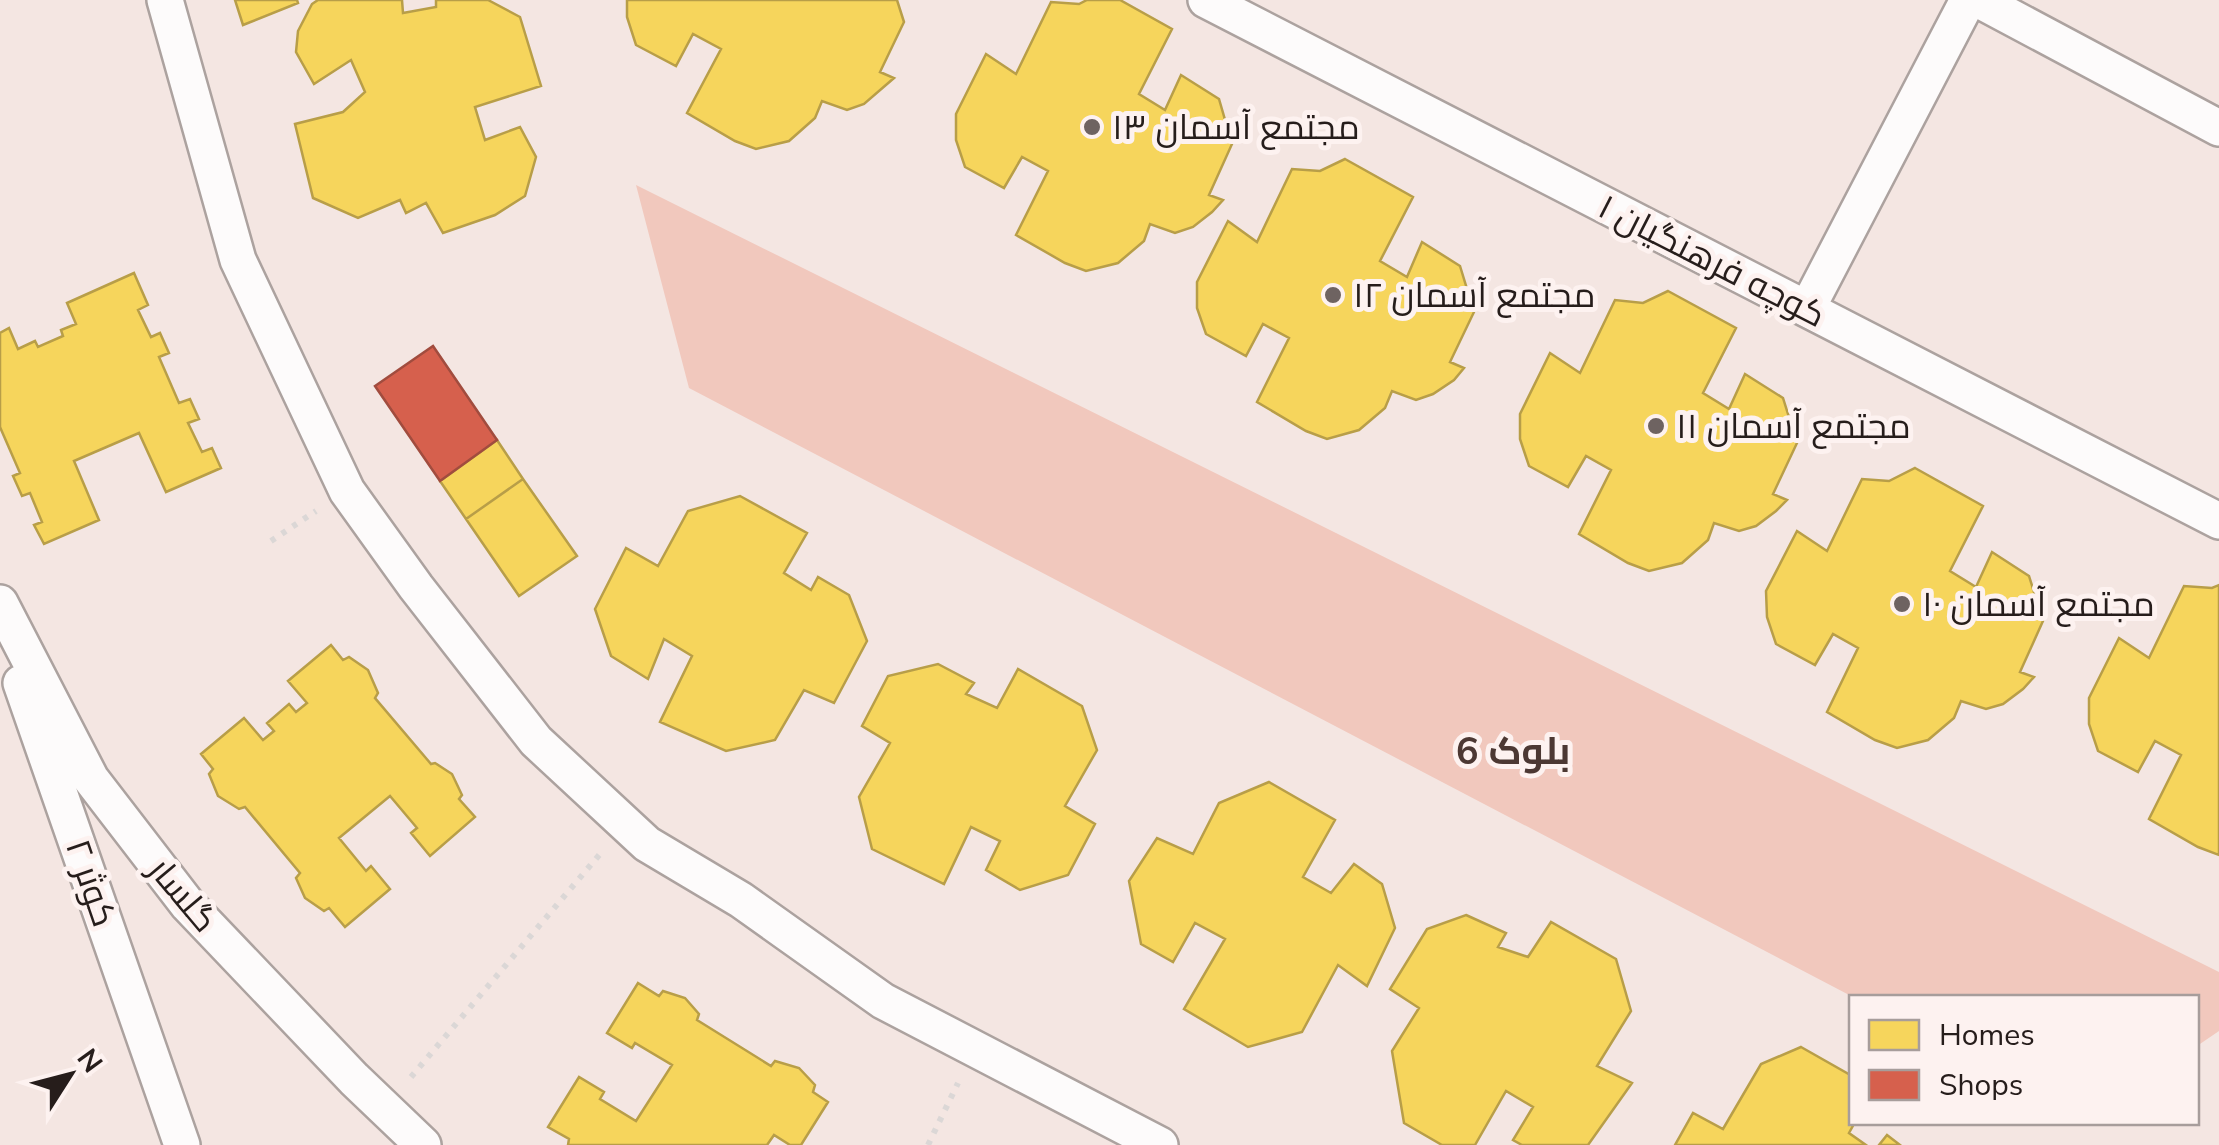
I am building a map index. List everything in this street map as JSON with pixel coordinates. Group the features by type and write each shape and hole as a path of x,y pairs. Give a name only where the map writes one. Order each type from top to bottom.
{"street":[{"path":"165,0 238,260 347,491 536,741 647,844 741,900 884,1001 1160,1145"},
{"name":"کوچه فرهنگیان ۱","path":"1206,0 2219,521"},
{"path":"1807,309 1968,0"},
{"path":"1980,0 2219,128"},
{"name":"گلسار","path":"0,602 91,779 188,906 423,1145"},
{"name":"کوثر ۲","path":"0,622 182,1145"}],"path":[{"path":"385,1109 625,824"},
{"path":"928,1145 974,1048"}],"shaded area":[{"path":"636,185 2219,972 2219,1031 2199,1045 2199,995 1849,995 689,388"}],"building: Homes":[{"path":"235,0 297,0 298,3 243,25"},
{"path":"318,0 402,0 403,13 436,7 436,0 488,0 520,17 541,86 475,107 485,140 520,127 536,157 525,196 495,215 443,233 426,203 406,213 400,200 358,218 313,198 295,124 343,112 365,92 351,60 314,84 296,52 298,31"},
{"path":"627,0 897,0 904,22 880,72 894,78 864,104 847,110 822,101 815,118 789,141 756,149 687,113 721,49 693,34 676,66 636,45 627,17"},
{"name":"مجتمع آسمان ۱۳","path":"1087,0 1120,0 1172,29 1139,94 1165,110 1181,75 1219,99 1232,144 1209,195 1223,200 1212,212 1193,227 1175,233 1150,224 1144,241 1118,263 1086,271 1016,235 1048,171 1022,157 1004,188 965,167 956,140 956,114 986,54 1016,74 1051,2 1079,4"},
{"name":"مجتمع آسمان ۱۲","path":"1345,159 1413,197 1380,261 1407,277 1422,242 1460,266 1474,312 1450,362 1464,368 1454,380 1416,400 1392,391 1385,408 1359,430 1327,439 1257,402 1289,338 1263,324 1246,356 1206,334 1197,308 1197,282 1228,221 1257,242 1292,169 1320,171"},
{"path":"134,273 148,305 138,310 151,337 160,333 169,353 159,357 179,403 190,399 199,419 188,423 202,452 212,448 221,468 166,492 139,433 74,461 99,520 44,544 34,525 42,522 30,493 22,496 13,476 20,473 0,427 0,333 9,328 18,349 35,341 38,347 63,336 61,330 76,324 67,303"},
{"name":"مجتمع آسمان ۱۱","path":"1668,291 1736,328 1703,393 1729,409 1745,374 1783,398 1797,443 1773,494 1787,500 1776,511 1756,526 1739,531 1714,523 1708,540 1682,563 1649,571 1579,534 1611,470 1586,456 1568,487 1529,466 1520,439 1520,414 1550,353 1580,373 1615,300 1643,303"},
{"path":"497,440 523,479 466,519 440,481"},
{"name":"مجتمع آسمان ۱۰","path":"1915,468 1983,506 1950,571 1976,587 1992,552 2029,576 2043,621 2020,672 2034,677 2023,689 2003,704 1986,709 1961,701 1954,718 1928,740 1897,748 1827,712 1858,648 1833,634 1815,665 1776,644 1767,617 1766,591 1797,531 1827,551 1862,479 1889,481"},
{"path":"523,479 577,556 519,596 466,519"},
{"path":"740,496 807,533 784,573 811,590 818,577 849,595 867,641 834,703 804,690 775,740 726,751 660,722 692,656 664,639 648,679 611,656 595,609 626,548 658,566 688,511"},
{"path":"2219,585 2219,855 2149,819 2181,755 2155,741 2138,772 2098,751 2089,724 2089,698 2119,638 2149,658 2184,586"},
{"path":"331,645 343,660 349,657 368,670 378,693 375,698 431,764 452,774 462,795 459,799 475,817 430,856 411,833 417,828 390,796 339,838 366,871 371,866 390,889 345,927 329,908 324,911 305,898 296,878 300,873 245,807 239,809 218,796 209,774 213,769 201,754 244,718 263,740 274,731 267,723 289,704 296,712 307,703 288,681"},
{"path":"938,664 974,683 966,694 997,708 1018,669 1082,706 1097,750 1065,806 1095,824 1068,875 1020,890 986,870 1000,841 971,827 944,884 872,849 859,797 890,743 862,726 888,676"},
{"path":"1269,782 1335,820 1303,877 1331,893 1354,864 1382,884 1395,928 1367,986 1338,965 1302,1032 1248,1047 1184,1009 1225,939 1195,923 1173,962 1141,944 1129,881 1157,838 1193,854 1219,803"},
{"path":"1466,915 1506,933 1498,947 1528,957 1551,922 1616,959 1631,1011 1597,1066 1632,1083 1588,1145 1522,1145 1513,1140 1533,1107 1506,1091 1475,1145 1442,1145 1404,1123 1392,1051 1419,1008 1390,989 1427,929"},
{"path":"638,983 659,996 663,991 685,998 699,1014 697,1020 771,1066 775,1061 799,1068 815,1085 813,1092 828,1102 801,1145 790,1145 774,1135 767,1145 568,1145 569,1139 548,1127 579,1077 604,1092 600,1099 636,1121 672,1065 635,1043 632,1048 607,1033"},
{"path":"1801,1047 1849,1074 1849,1125 1853,1125 1849,1133 1866,1145 1675,1145 1693,1113 1723,1129 1761,1064"},
{"path":"1887,1135 1900,1145 1879,1145"}],"building: Shops":[{"path":"433,346 497,440 440,481 375,386"}],"place":[{"name":"مجتمع آسمان ۱۳","path":"1092,127"},
{"name":"مجتمع آسمان ۱۲","path":"1333,295"},
{"name":"مجتمع آسمان ۱۱","path":"1656,426"},
{"name":"مجتمع آسمان ۱۰","path":"1902,604"}],"district":[{"name":"بلوک 6","path":"1513,751"}]}
